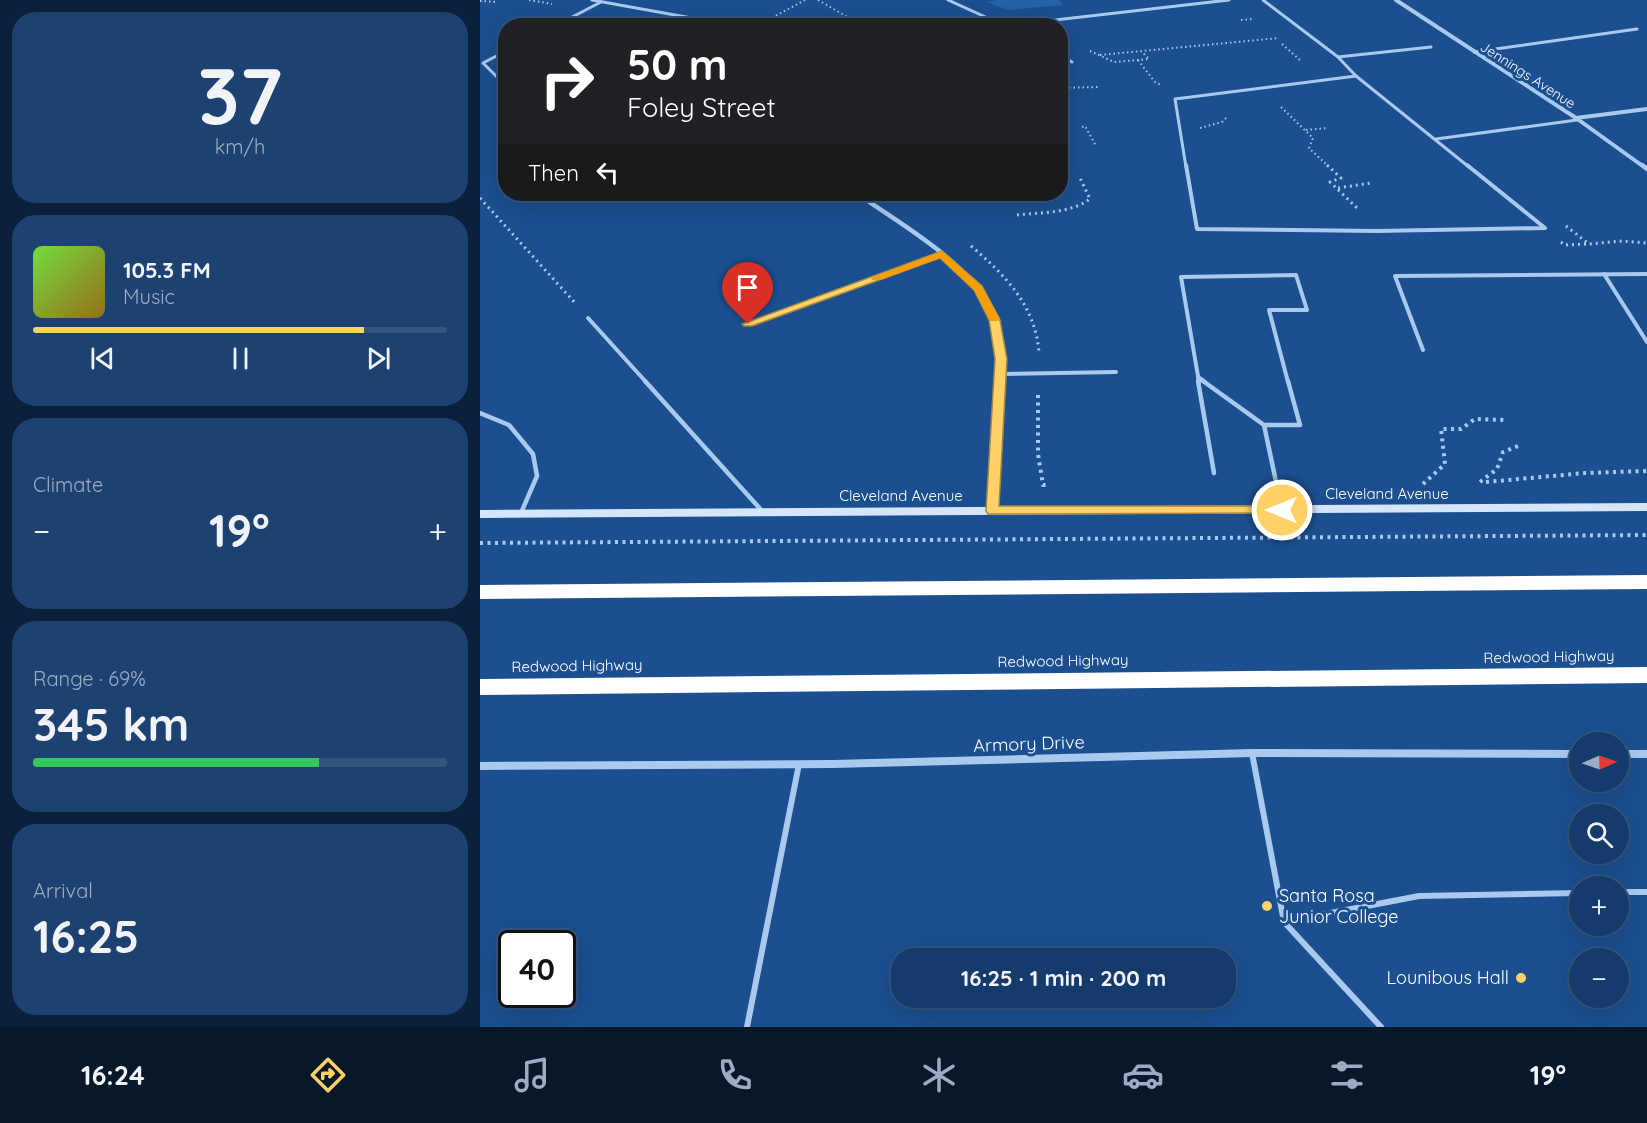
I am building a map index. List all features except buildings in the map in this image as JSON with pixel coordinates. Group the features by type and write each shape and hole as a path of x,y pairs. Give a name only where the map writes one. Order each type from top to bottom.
{"highway":[{"path":"480,592 1647,582"},
{"name":"Redwood Highway","path":"480,687 1647,675"}],"street":[{"name":"Jennings Avenue","path":"1396,0 1577,119 1647,169"},
{"path":"1577,119 1647,109"},
{"path":"868,201 942,254 978,289 995,320 1001,359 992,511"},
{"name":"Cleveland Avenue","path":"480,514 1647,507"},
{"name":"Armory Drive","path":"480,766 799,764 1252,753 1569,754"},
{"path":"1629,754 1647,754"}],"lane":[{"path":"592,0 693,18"},
{"path":"948,0 988,18"},
{"path":"1066,18 1229,0"},
{"path":"1263,0 1338,57 1356,76 1545,228"},
{"path":"570,18 603,1"},
{"path":"1474,52 1637,29"},
{"path":"1338,57 1431,47"},
{"path":"498,55 483,63 498,78"},
{"path":"1068,60 1072,62"},
{"path":"1356,76 1175,99 1197,230 1377,231 1545,228"},
{"path":"1436,139 1577,119"},
{"path":"748,324 942,254"},
{"path":"1604,274 1647,342"},
{"path":"1423,350 1395,276 1647,274"},
{"path":"1198,377 1264,425 1299,425 1269,310 1307,310 1296,275 1181,277 1214,473"},
{"path":"588,318 763,512"},
{"path":"1000,375 1116,372"},
{"path":"480,413 509,425 532,454 537,476 521,513"},
{"path":"1264,425 1282,510"},
{"path":"1252,753 1284,922 1381,1027"},
{"path":"747,1027 799,764"},
{"path":"1629,892 1647,892"},
{"path":"1284,922 1419,896 1569,893"}],"path":[{"path":"771,18 805,0"},
{"path":"818,0 849,18"},
{"path":"480,1 497,2"},
{"path":"527,3 536,1"},
{"path":"1241,20 1254,19"},
{"path":"1100,55 1310,35"},
{"path":"1160,49 1165,55"},
{"path":"1114,62 1149,59 1142,51"},
{"path":"1137,60 1155,82"},
{"path":"1068,88 1098,87"},
{"path":"1277,104 1313,138 1308,148 1341,178 1330,182 1360,211 1349,211"},
{"path":"1197,130 1222,122 1235,111"},
{"path":"1219,112 1228,116"},
{"path":"1077,127 1085,126 1096,146"},
{"path":"1305,130 1327,128"},
{"path":"1017,215 1085,204 1090,199 1080,178"},
{"path":"1337,189 1371,183"},
{"path":"480,198 588,318"},
{"path":"1562,222 1589,244"},
{"path":"1545,228 1565,246 1622,241 1647,243"},
{"path":"1420,486 1445,464 1441,429 1461,429 1474,419 1506,420"},
{"path":"1480,482 1497,469 1503,452 1518,446"},
{"path":"480,543 1647,535"}],"shaded area":[{"path":"1059,0 1063,5 1008,10 987,2"}],"slow traffic":[{"path":"876,278 942,254 978,289 994,319"}],"place":[{"name":"Santa Rosa Junior College","path":"1267,906"},
{"name":"Lounibous Hall","path":"1521,978"}],"route":[{"path":"748,324 942,254 978,289 995,320 1001,359 992,511 1282,510"}]}
